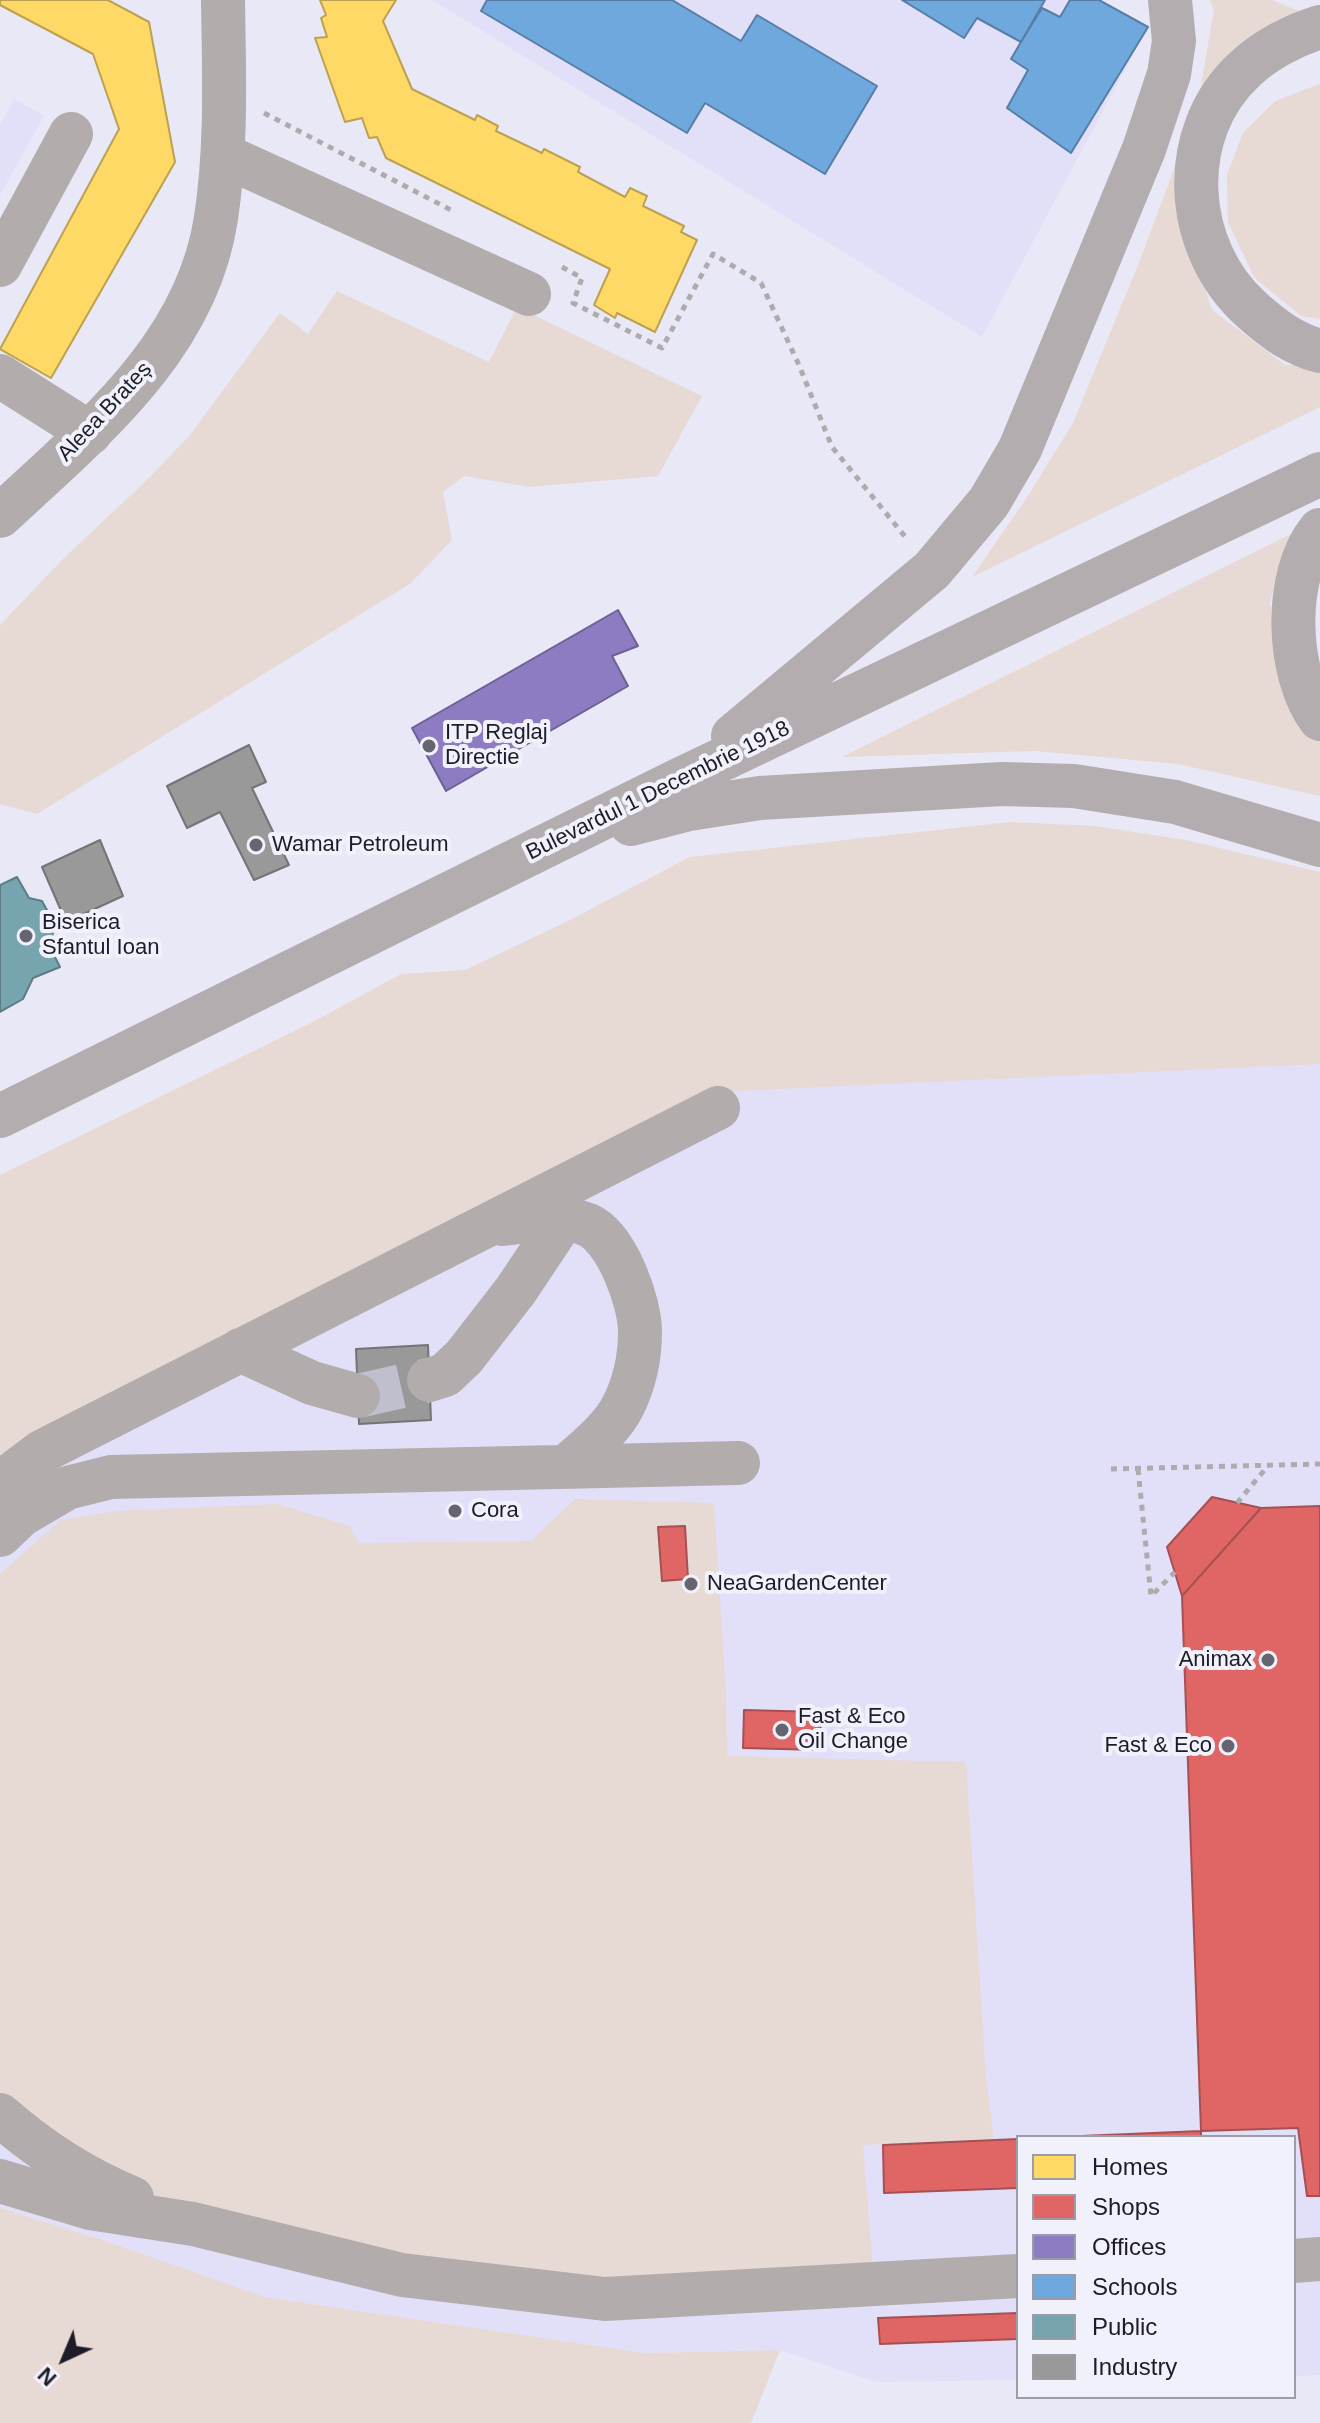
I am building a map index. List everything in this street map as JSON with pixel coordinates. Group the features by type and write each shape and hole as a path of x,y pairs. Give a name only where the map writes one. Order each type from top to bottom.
{"main road":[{"path":"679,780 932,570 989,502 1020,449 1144,149 1169,74 1174,41 1170,0"},
{"path":"1320,27 1278,46 1246,68 1224,94 1202,140 1197,158 1196,188 1198,213 1208,245 1236,294 1271,327 1298,344 1320,351"},
{"name":"Bulevardul 1 Decembrie 1918","path":"0,1116 679,780 1320,474"},
{"path":"1320,530 1301,565 1294,605 1295,651 1304,688 1320,719"},
{"path":"449,893 627,825 689,809 760,798 1002,784 1074,786 1175,802 1320,845"}],"street":[{"name":"Aleea Brateș","path":"0,516 124,398 153,363 193,296 216,220 223,155 223,0"},
{"path":"0,265 71,134"},
{"path":"223,155 529,294"},
{"path":"0,376 90,433"},
{"path":"0,1483 43,1451 718,1108"},
{"path":"481,1227 547,1218 589,1225 617,1252 632,1292 640,1329 637,1368 623,1406 599,1437 566,1467"},
{"path":"429,1380 445,1375 464,1357 516,1290 562,1221"},
{"path":"240,1350 312,1383 358,1396"},
{"path":"0,1535 21,1515 67,1488 111,1477 738,1463"},
{"path":"0,2115 23,2136 92,2181 193,2224"},
{"path":"0,2181 90,2208 193,2224 402,2275 605,2299 1016,2276"},
{"path":"1296,2261 1320,2259"}],"path":[{"path":"713,254 761,283 832,447 932,570"},
{"path":"1111,1469 1320,1464"},
{"path":"1237,1503 1268,1466"},
{"path":"1138,1469 1151,1596 1175,1572"}],"shaded area":[{"path":"432,0 1099,0 1148,27 982,337"},
{"path":"1210,0 1272,0 1313,17 1220,95 1195,259 1212,310 1285,365 1320,366 1320,407 972,577 1028,496 1073,423 1138,265 1197,108 1214,10"},
{"path":"1320,84 1320,319 1301,316 1254,277 1228,222 1227,175 1243,133 1275,101"},
{"path":"14,99 44,116 0,195 0,125"},
{"path":"337,291 489,362 517,307 702,396 658,476 529,487 464,476 443,492 452,540 411,583 37,814 0,804 0,625 190,435 280,313 308,334"},
{"path":"1293,533 1279,564 1270,603 1280,673 1320,735 1320,796 1178,764 1035,751 842,757"},
{"path":"1010,822 1095,826 1186,840 1320,872 1320,1064 714,1092 175,1360 0,1454 0,1175 311,1023 401,974 465,970 568,921 690,857"},
{"path":"1320,985 1320,2375 1296,2376 1296,2135 1016,2135 1016,2380 876,2382 780,2350 645,2353 265,2297 106,2241 0,2208 0,1315 436,1077"},
{"path":"575,1499 714,1503 727,1756 966,1762 986,2078 994,2139 863,2145 874,2283 605,2299 193,2224 0,2115 0,1574 61,1520 116,1511 278,1504 349,1526 359,1543 531,1541"},
{"path":"0,2208 106,2241 265,2297 645,2353 780,2350 751,2423 0,2423"}],"building: Homes":[{"path":"0,0 108,0 149,22 175,162 51,378 0,349 119,129 93,54 0,5"},
{"path":"320,0 396,0 383,21 412,89 475,120 477,115 498,126 496,131 580,167 578,172 625,197 630,188 647,196 643,206 684,226 681,232 697,240 655,332 617,313 615,318 594,305 610,269 386,158 377,137 369,138 362,118 345,122 315,38 327,37 321,18 326,15"}],"building: Shops":[{"path":"1212,1497 1261,1508 1182,1596 1167,1547"},
{"path":"1320,1506 1320,2196 1307,2196 1298,2128 1201,2131 1182,1596 1261,1508"},
{"path":"685,1526 688,1579 662,1581 658,1527"},
{"name":"Fast & Eco Oil Change","path":"744,1710 821,1712 820,1750 743,1748"},
{"path":"1201,2131 1201,2135 1105,2135"},
{"path":"1016,2139 1016,2188 884,2193 883,2145"},
{"path":"1016,2313 1016,2339 880,2344 878,2318"}],"building: Offices":[{"path":"618,610 638,646 612,656 628,686 446,791 412,728"}],"building: Schools":[{"path":"487,0 672,0 741,41 757,15 877,86 825,174 705,103 687,133 481,11"},
{"path":"902,0 1045,0 1021,42 977,18 964,38"},
{"path":"1070,0 1099,0 1148,27 1071,153 1007,108 1028,70 1011,59 1042,8 1060,17"}],"building: Public":[{"name":"Biserica Sfantul Ioan","path":"17,877 29,898 42,901 54,923 51,949 60,967 33,978 23,999 0,1012 0,885"}],"building: Industry":[{"path":"249,745 266,782 252,788 289,865 254,880 220,812 187,828 167,786"},
{"path":"100,840 123,896 66,922 42,867"},
{"path":"428,1345 431,1420 359,1424 356,1349"}],"tunnel":[{"path":"358,1396 429,1380"}],"place":[{"name":"ITP Reglaj Directie","path":"429,746"},
{"name":"Wamar Petroleum","path":"256,845"},
{"name":"Biserica Sfantul Ioan","path":"26,936"},
{"name":"Cora","path":"455,1511"},
{"name":"NeaGardenCenter","path":"691,1584"},
{"name":"Animax","path":"1268,1660"},
{"name":"Fast & Eco Oil Change","path":"782,1730"},
{"name":"Fast & Eco","path":"1228,1746"}]}
